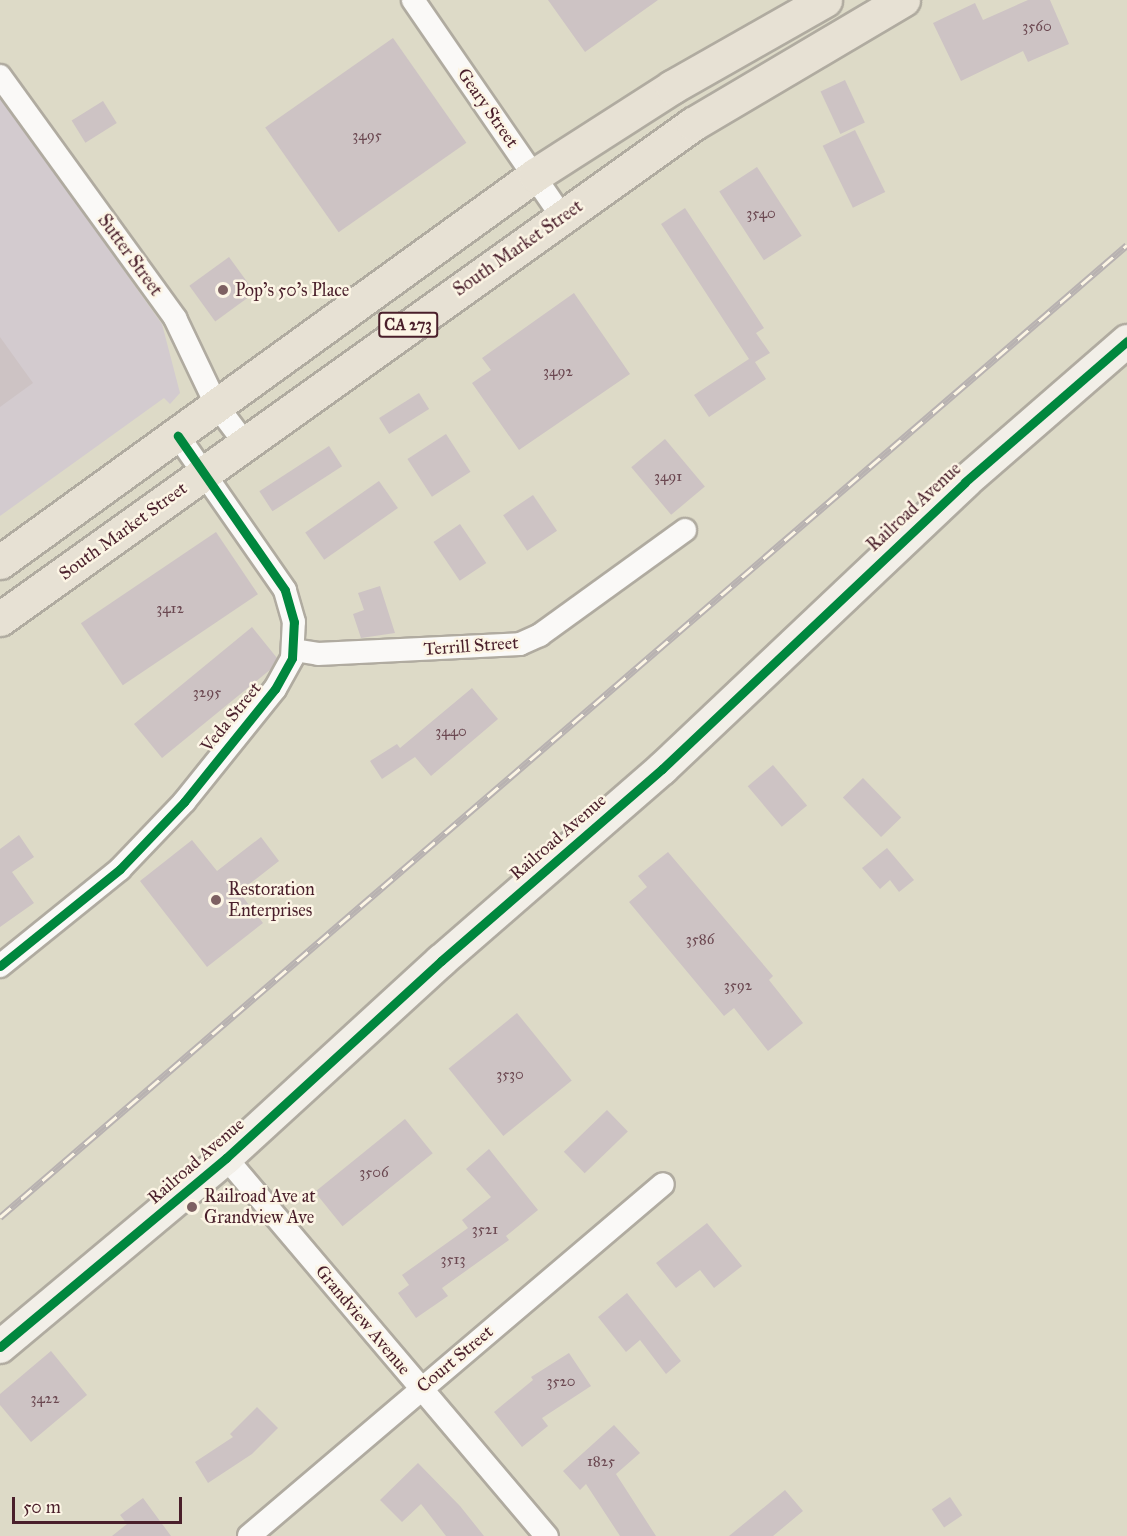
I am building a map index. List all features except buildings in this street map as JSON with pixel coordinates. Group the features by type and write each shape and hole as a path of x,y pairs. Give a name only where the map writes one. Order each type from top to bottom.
{"main road":[{"name":"South Market Street","path":"0,619 244,442 693,124 825,43 903,0"},
{"name":"CA 273","path":"0,562 178,436 535,175 672,87 813,3"},
{"name":"Railroad Avenue","path":"0,1347 226,1158 441,962 662,769 965,482 1127,340"}],"street":[{"name":"Geary Street","path":"413,0 562,217"},
{"path":"813,3 825,43"},
{"name":"Sutter Street","path":"0,76 175,318 217,406 244,442"},
{"name":"Veda Street","path":"0,966 120,869 184,802 283,677 294,650 294,622 285,590 178,436"},
{"name":"Terrill Street","path":"294,650 318,654 520,644 540,635 685,530"},
{"name":"Grandview Avenue","path":"226,1158 547,1536"},
{"name":"Court Street","path":"249,1536 663,1184"}],"shaded area":[{"path":"0,96 162,324 180,393 170,404 164,398 0,516"}],"railway":[{"path":"0,1217 1127,245"}],"cycle path":[{"path":"0,1347 226,1158 441,961 662,769 965,482 1127,341"},
{"path":"0,966 120,869 184,802 275,689 292,658 294,622 285,590 178,436"}],"place":[{"name":"Pop's 50's Place","path":"223,290"},
{"name":"Restoration Enterprises","path":"216,900"},
{"name":"Railroad Ave at Grandview Ave","path":"192,1207"}]}
